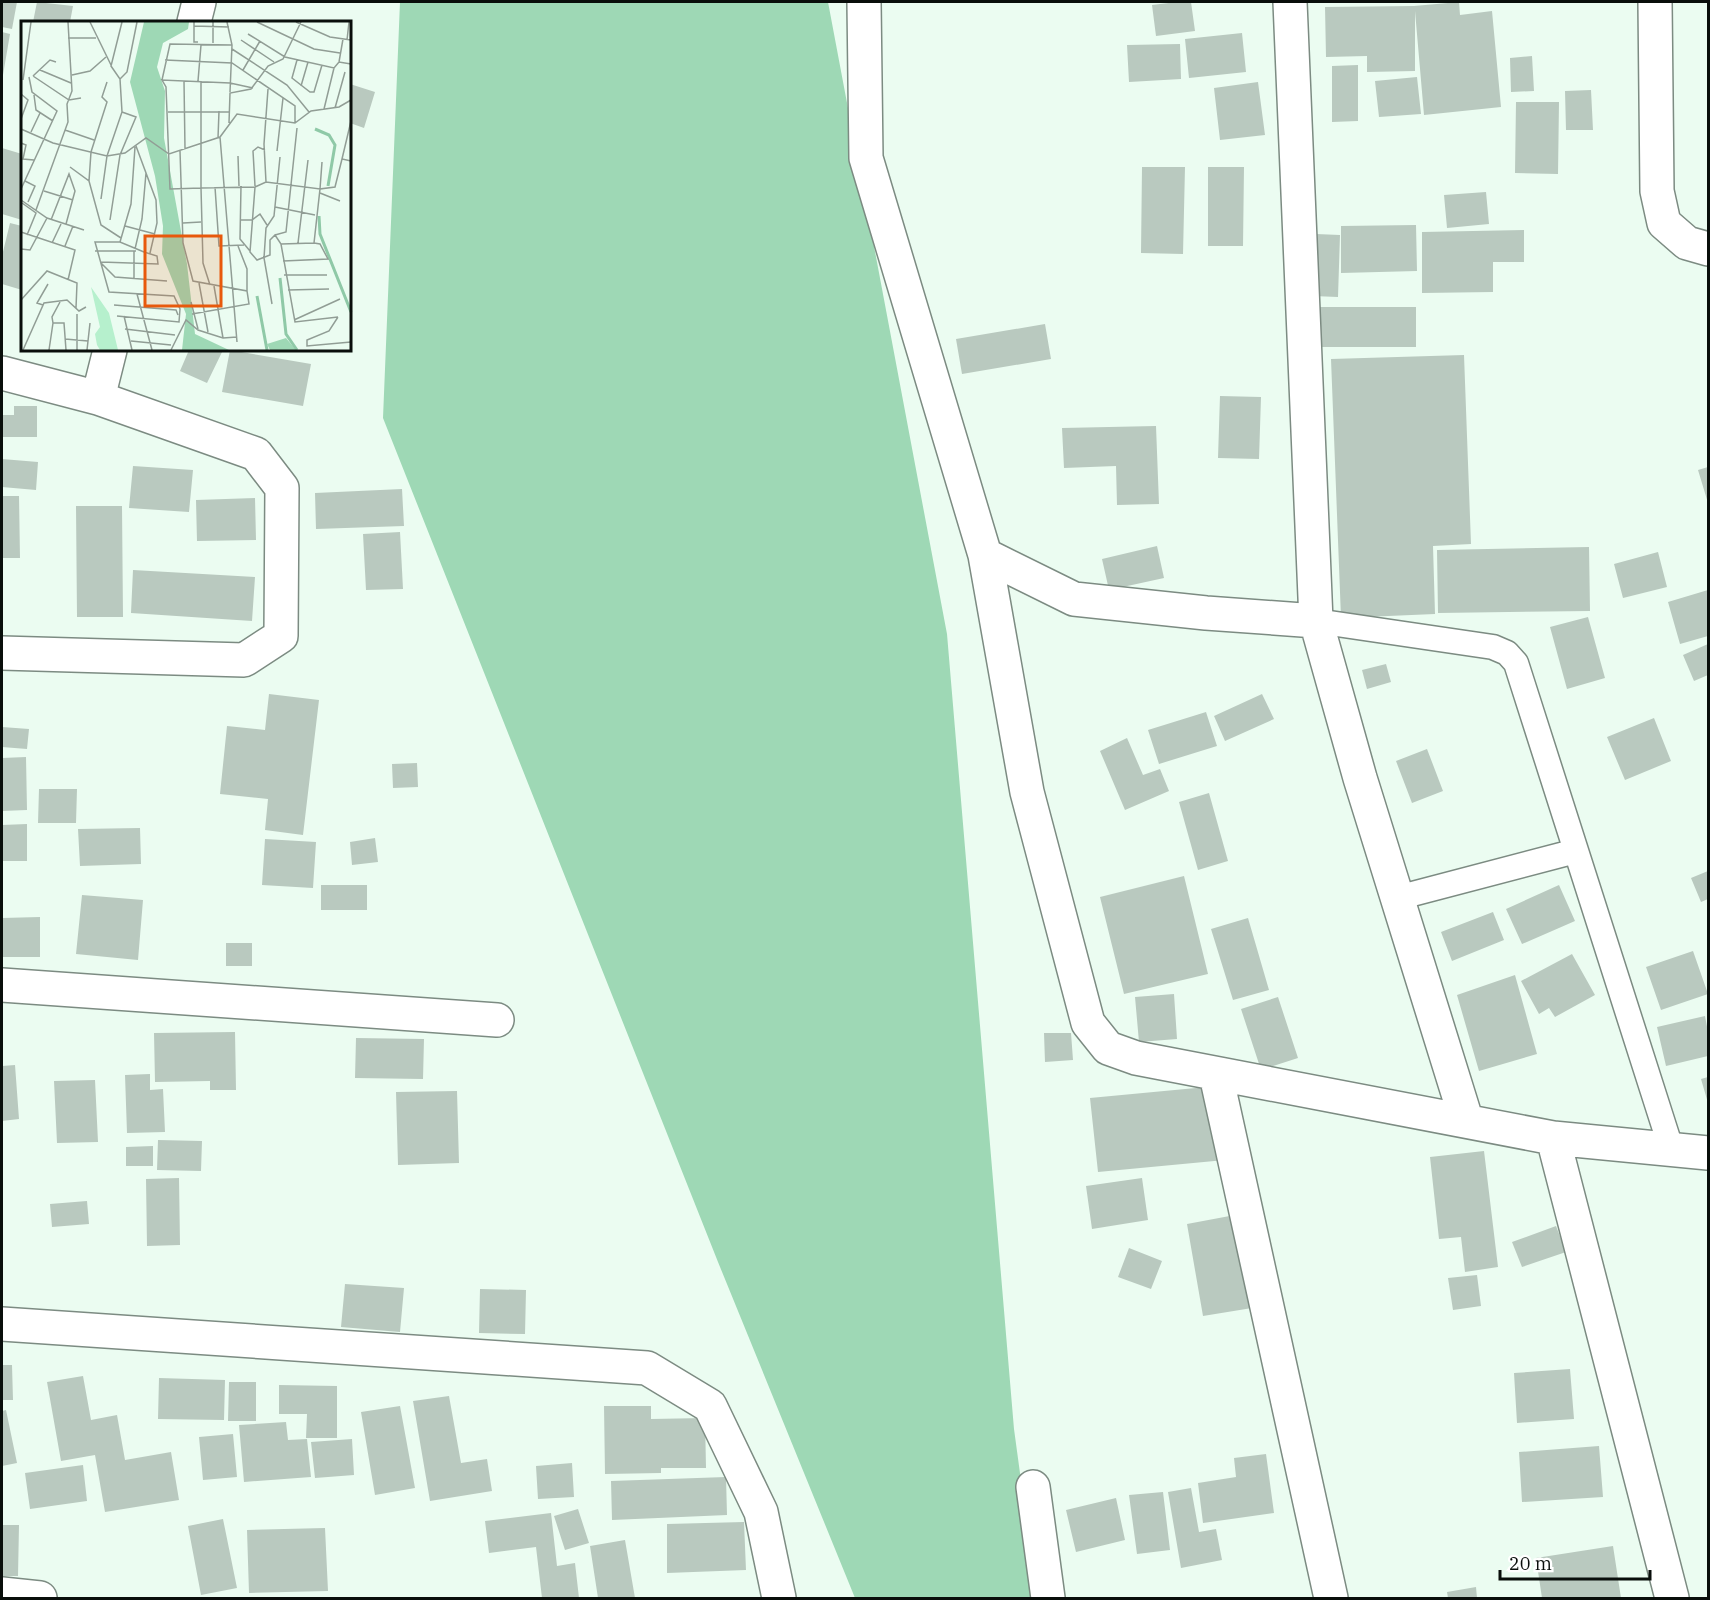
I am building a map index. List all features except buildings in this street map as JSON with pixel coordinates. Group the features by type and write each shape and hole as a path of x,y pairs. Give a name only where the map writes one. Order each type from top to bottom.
{"street":[{"path":"194,21 199,2"},
{"path":"864,2 866,158 986,555 1027,792 1088,1023 1108,1048 1136,1058 1216,1075 1466,1119 1553,1138 1708,1153"},
{"path":"1290,2 1316,621 1360,778 1466,1119"},
{"path":"1655,2 1657,191 1664,223 1687,243 1708,249"},
{"path":"98,398 110,351"},
{"path":"2,373 98,398 256,454 282,488 281,636 243,660 2,653"},
{"path":"986,555 1074,599 1206,613 1316,621"},
{"path":"2,986 497,1020"},
{"path":"1216,1075 1330,1599"},
{"path":"1553,1138 1672,1599"},
{"path":"2,1324 647,1368 710,1406 761,1512 779,1599"},
{"path":"1033,1487 1048,1599"},
{"path":"2,1594 40,1599"}],"lane":[{"path":"1316,621 1493,647 1507,653 1516,663 1671,1148"},
{"path":"1397,898 1576,851"}],"green space":[{"path":"400,2 828,2 947,634 1014,1429 1037,1598 855,1598 718,1262 383,418"}]}
